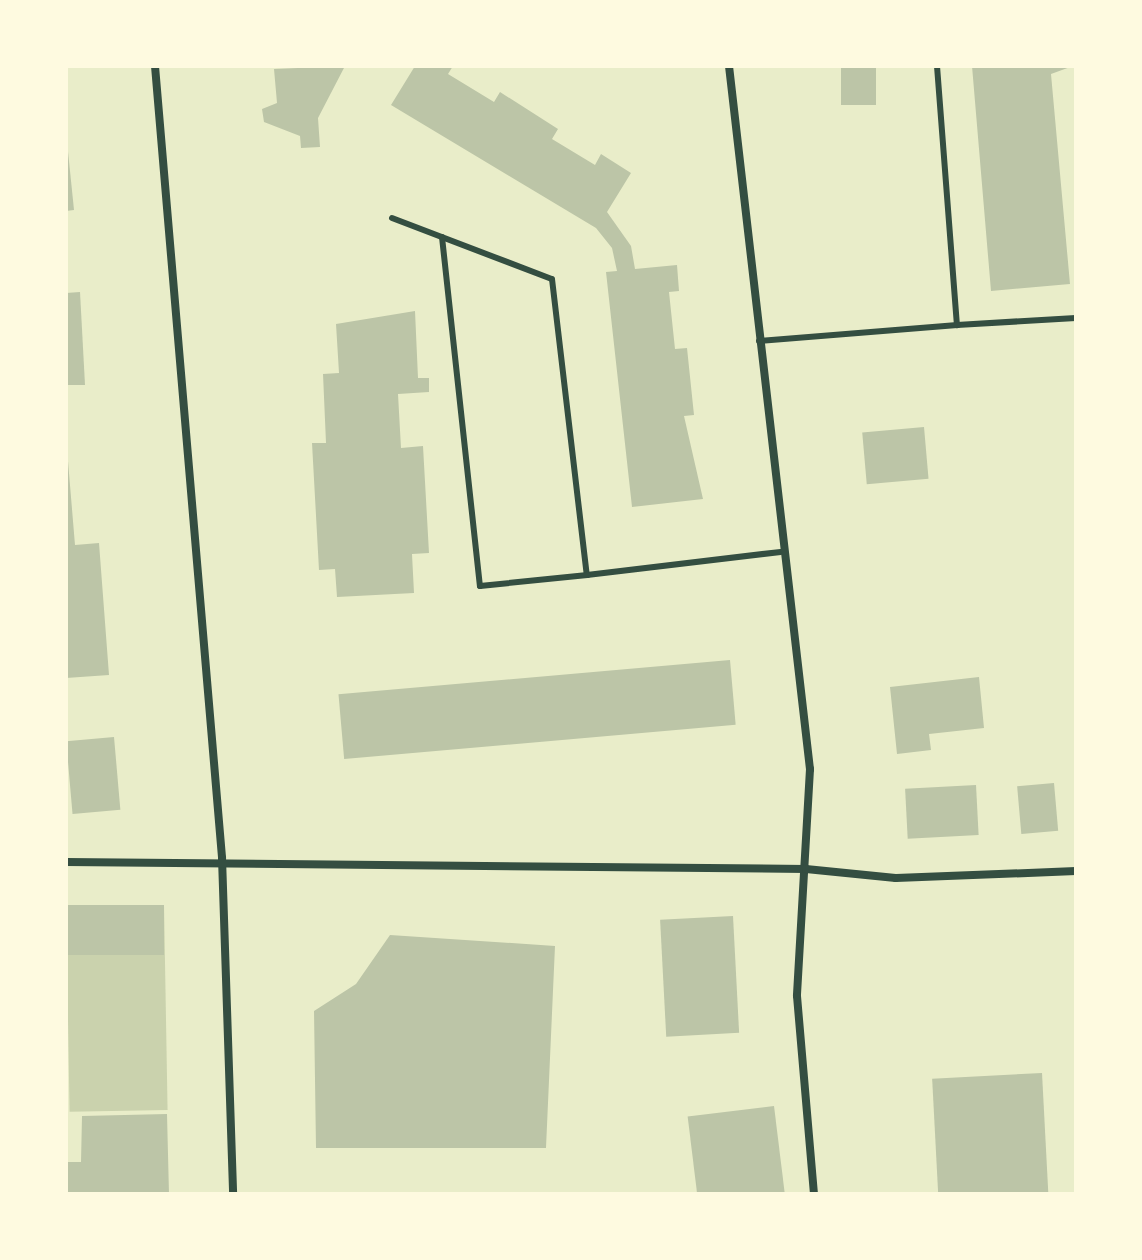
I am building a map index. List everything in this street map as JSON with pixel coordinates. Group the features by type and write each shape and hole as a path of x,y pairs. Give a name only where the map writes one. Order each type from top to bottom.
{"street":[{"path":"155,66 222,858 233,1194"},
{"path":"729,66 781,552 810,769 797,996 814,1194"},
{"path":"66,862 222,858 806,869 896,878 1076,871"}],"lane":[{"path":"937,66 957,325"},
{"path":"392,218 552,279 587,575"},
{"path":"442,237 480,586 781,552"},
{"path":"759,341 1076,318"}],"green space":[{"path":"164,905 168,1110 70,1112 66,907"}],"building":[{"path":"345,66 318,118 320,147 301,148 300,136 264,122 262,109 277,103 274,69"},
{"path":"415,66 453,66 448,74 494,102 500,92 558,129 552,139 595,165 601,154 631,173 607,212 631,246 635,269 677,265 679,291 669,292 675,349 687,348 694,415 684,416 703,499 632,507 606,272 617,271 612,248 596,228 391,105"},
{"path":"841,66 876,66 876,105 841,105"},
{"path":"972,66 1073,66 1051,74 1070,284 991,291"},
{"path":"66,132 74,210 66,211"},
{"path":"80,292 85,385 66,385 66,293"},
{"path":"415,311 418,378 429,378 429,392 398,394 401,448 423,446 429,553 412,554 414,593 337,597 335,569 319,570 312,443 326,443 323,374 339,373 336,324"},
{"path":"924,427 929,479 867,484 862,432"},
{"path":"66,437 75,545 99,543 109,675 66,678"},
{"path":"730,660 736,725 344,759 338,694"},
{"path":"979,677 984,728 929,734 931,750 897,754 890,687"},
{"path":"114,737 120,810 73,814 66,741"},
{"path":"1054,783 1058,831 1021,834 1017,786"},
{"path":"976,785 979,835 908,839 905,789"},
{"path":"66,905 164,905 164,955 66,955"},
{"path":"733,916 739,1033 666,1037 660,920"},
{"path":"390,935 555,946 546,1148 316,1148 314,1011 356,984"},
{"path":"1042,1073 1048,1194 938,1194 932,1079"},
{"path":"774,1106 785,1194 697,1194 688,1117"},
{"path":"167,1114 169,1194 66,1194 66,1162 81,1162 82,1116"}]}
